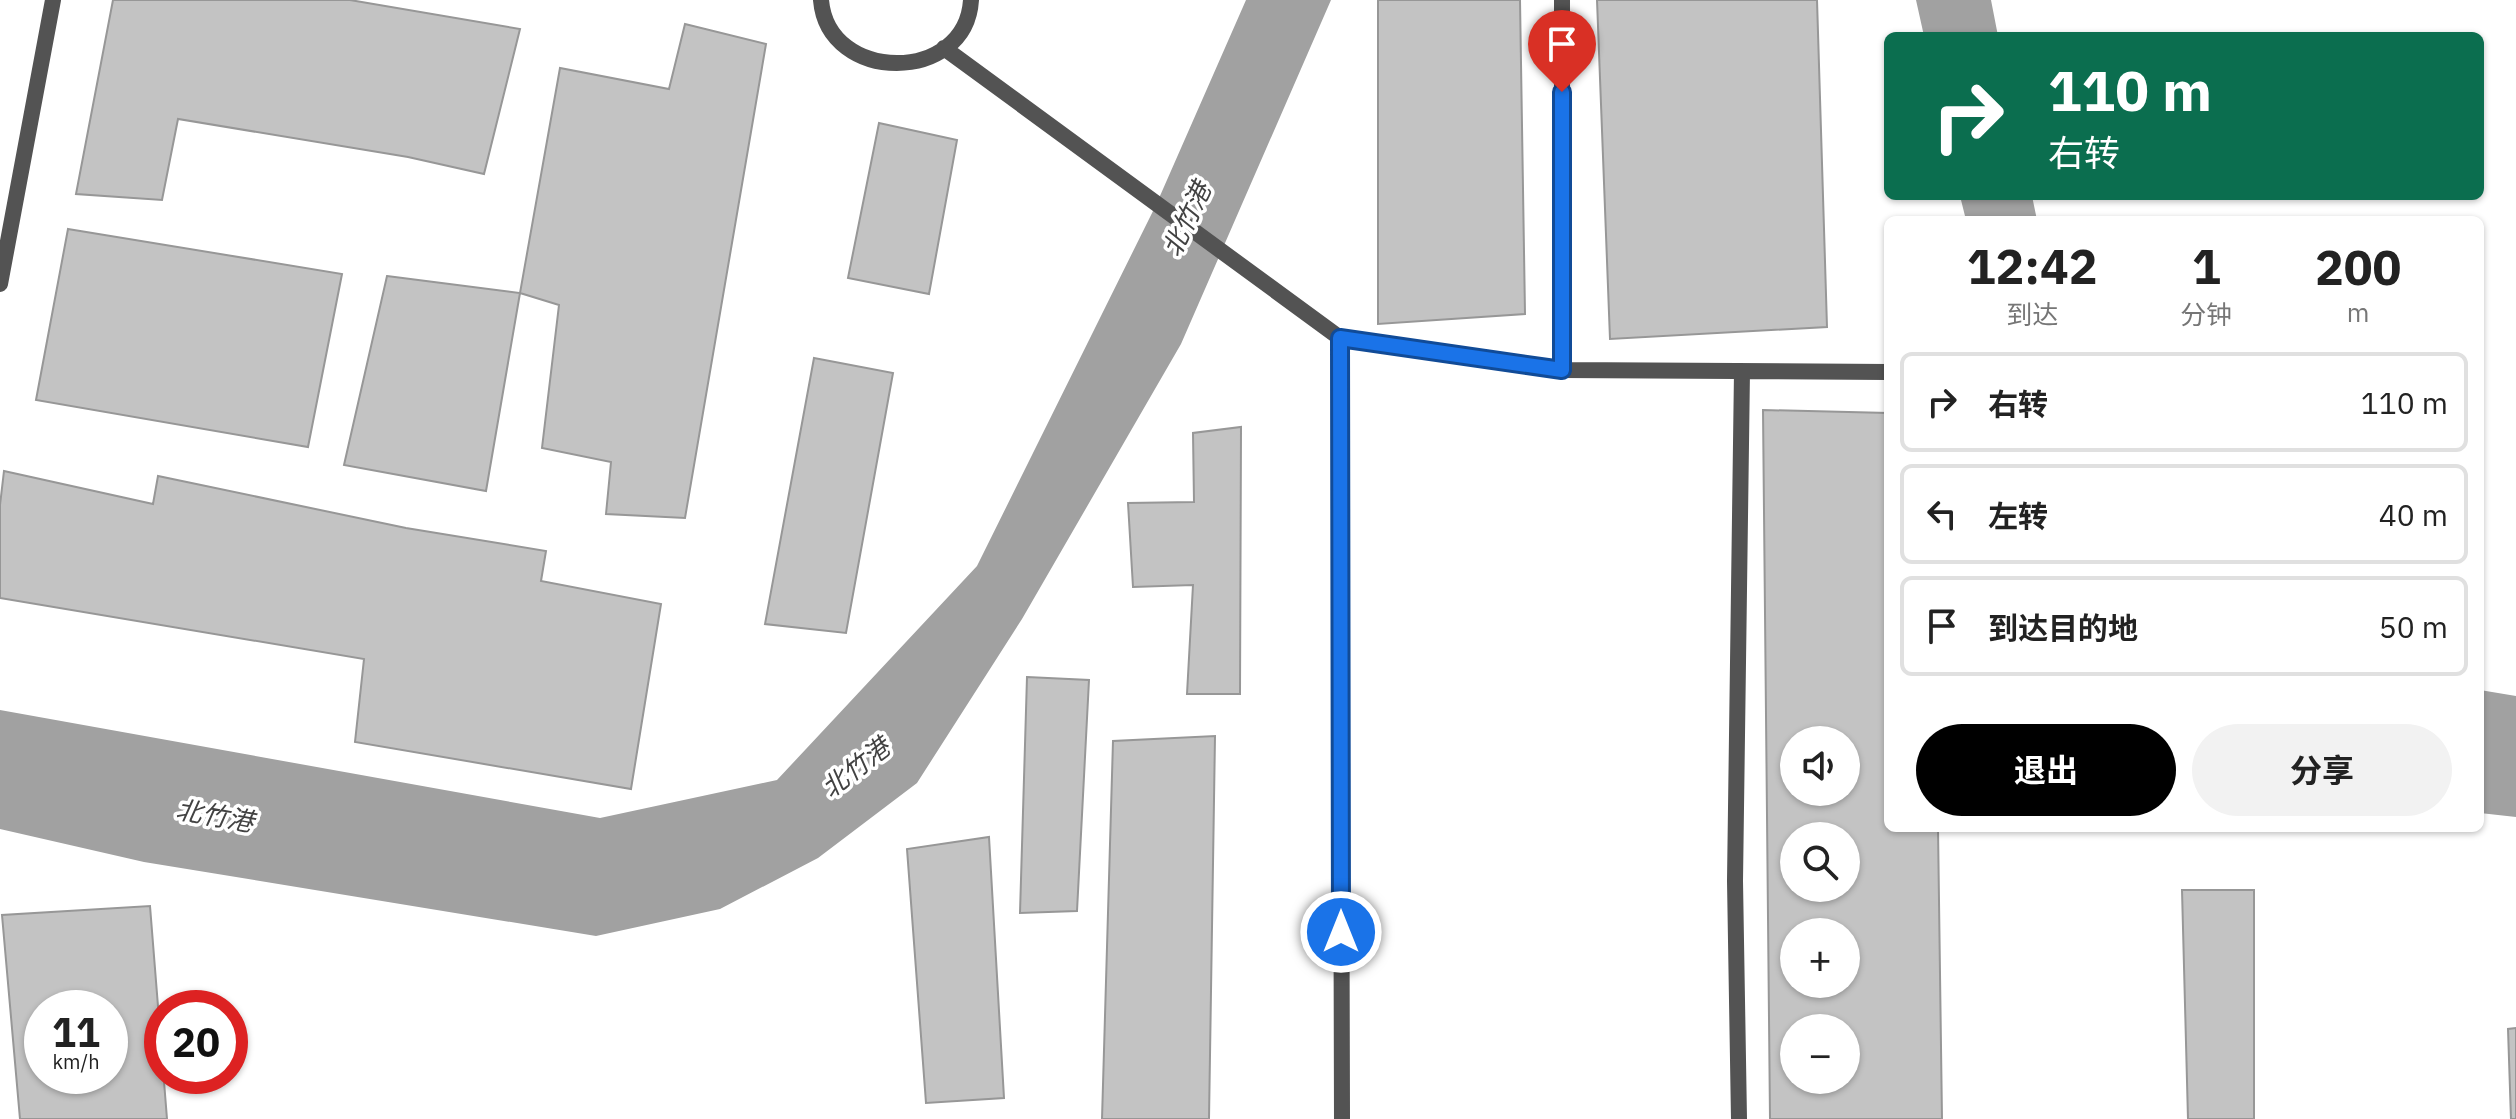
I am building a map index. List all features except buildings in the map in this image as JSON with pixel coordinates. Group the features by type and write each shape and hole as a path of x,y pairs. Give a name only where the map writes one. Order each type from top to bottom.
{"street":[{"path":"0,284 53,0"},
{"path":"821,0 832,30 849,49 871,62 896,66 922,61 944,48 961,29 971,0"},
{"path":"1562,0 1562,370"},
{"path":"944,48 1340,338 1562,370 1884,372"},
{"path":"1340,338 1342,1119"},
{"path":"1739,1119 1735,881 1742,371"}],"water":[{"name":"北竹港","path":"1246,0 1331,0 1181,344 1022,619 917,783 818,858 720,909 596,936 144,862 0,829 0,710 600,818 777,780 977,566 1156,205"},
{"path":"1916,0 1991,0 1997,32 1923,32"},
{"path":"1961,200 2033,200 2036,216 1965,216"},
{"path":"2484,691 2516,696 2516,817 2484,813"}],"route":[{"path":"1341,932 1340,338 1562,370 1562,92"}]}
